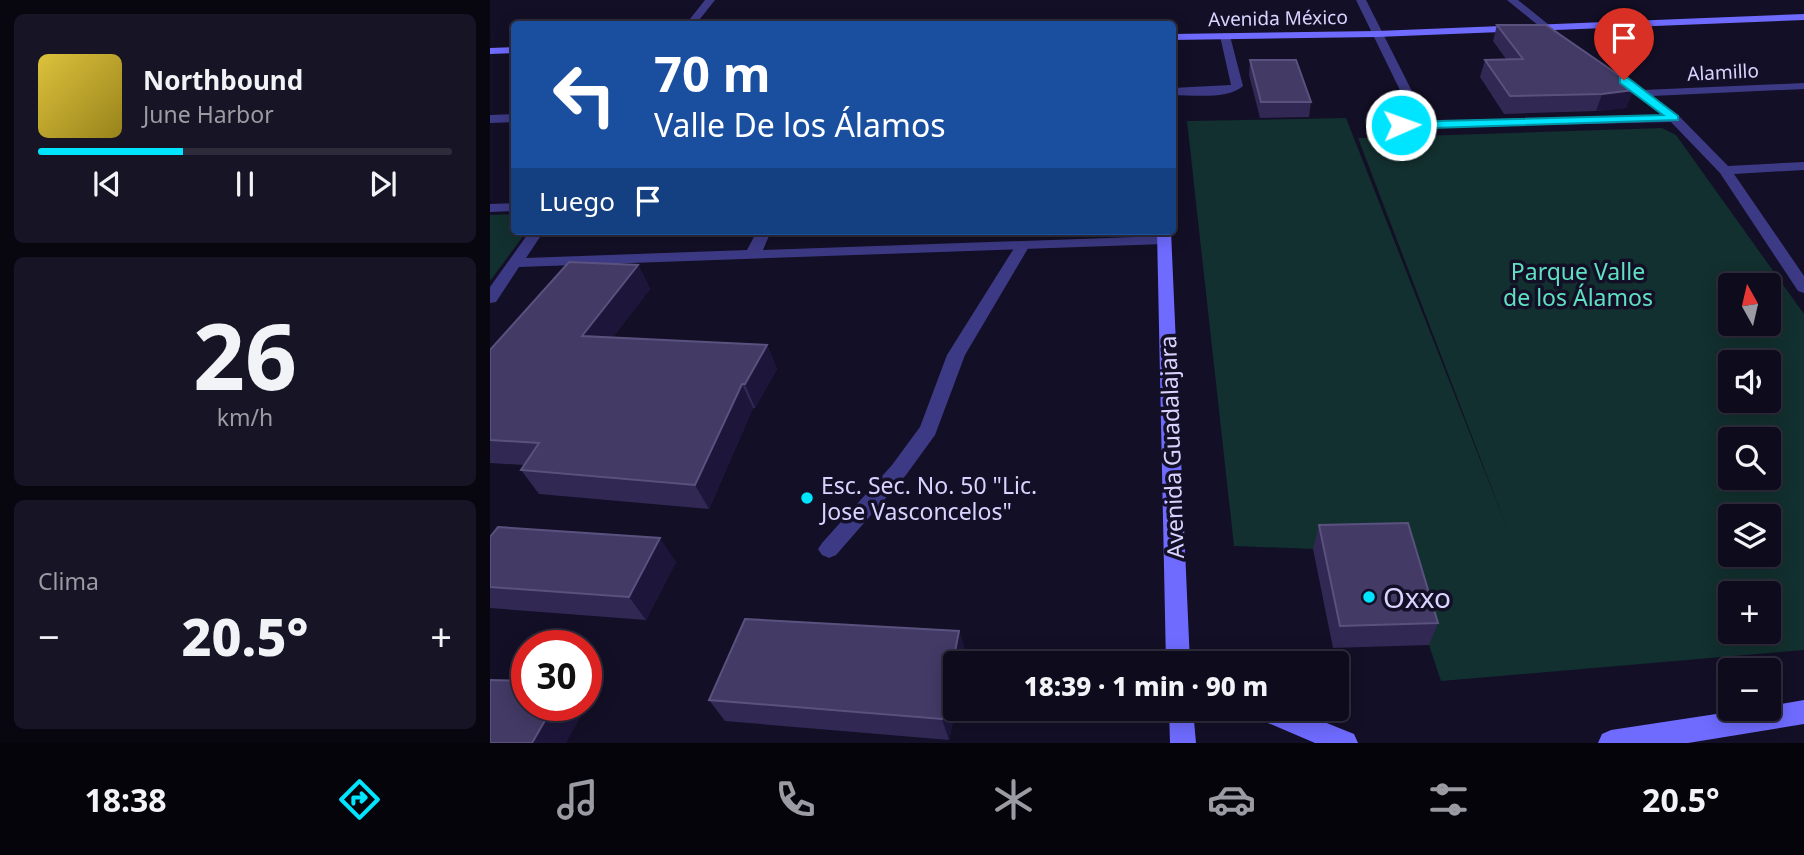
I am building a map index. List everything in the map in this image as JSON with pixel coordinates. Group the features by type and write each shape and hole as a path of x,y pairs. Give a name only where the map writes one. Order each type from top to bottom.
{"street":[{"path":"693,21 710,0"},
{"path":"1361,0 1423,125"},
{"path":"1512,0 1545,28 1567,42"},
{"name":"Avenida México","path":"1176,37 1377,34 1804,17"},
{"path":"1176,92 1229,90 1237,86 1226,36"},
{"path":"490,51 511,50"},
{"path":"1600,64 1644,93 1674,118 1725,170 1802,282"},
{"name":"Alamillo","path":"1644,93 1804,86"},
{"path":"490,119 511,118"},
{"path":"1378,126 1674,118"},
{"path":"1725,170 1804,166"},
{"path":"490,208 511,207"},
{"path":"490,298 534,235"},
{"path":"753,254 762,235"},
{"path":"515,263 753,254 970,239 1023,245 1164,236"},
{"name":"Avenida Guadalajara","path":"1164,236 1181,651"},
{"path":"829,550 899,470 928,430 956,355 1023,245"},
{"path":"1611,743 1804,712"},
{"path":"1182,721 1183,743"},
{"path":"1292,721 1345,743"}],"green space":[{"name":"Parque Valle de los Álamos","path":"1346,118 1507,528 1358,138 1662,128 1676,135 1775,273 1718,273 1718,336 1782,336 1782,283 1804,314 1804,650 1441,681 1429,645 1313,549 1234,546 1187,121"},
{"path":"511,214 511,235 524,235 490,281 490,215"}],"building":[{"path":"1497,25 1546,25 1633,85 1633,90 1602,94 1510,96 1485,60 1523,59"},
{"path":"1250,60 1296,60 1311,102 1261,102"},
{"path":"569,262 638,265 582,336 767,345 745,384 742,384 695,485 521,470 539,443 490,440 490,350"},
{"name":"Oxxo","path":"1408,523 1438,623 1340,626 1319,525"},
{"path":"498,527 660,538 629,597 490,587 490,537"},
{"path":"745,619 959,631 955,651 943,651 942,719 709,700"},
{"path":"490,680 511,681 511,721 545,721 532,743 490,743"}],"place":[{"name":"Esc. Sec. No. 50 \"Lic. Jose Vasconcelos\"","path":"807,498"},
{"name":"Oxxo","path":"1369,597"}],"route":[{"path":"1401,125 1674,118 1624,80"}]}
